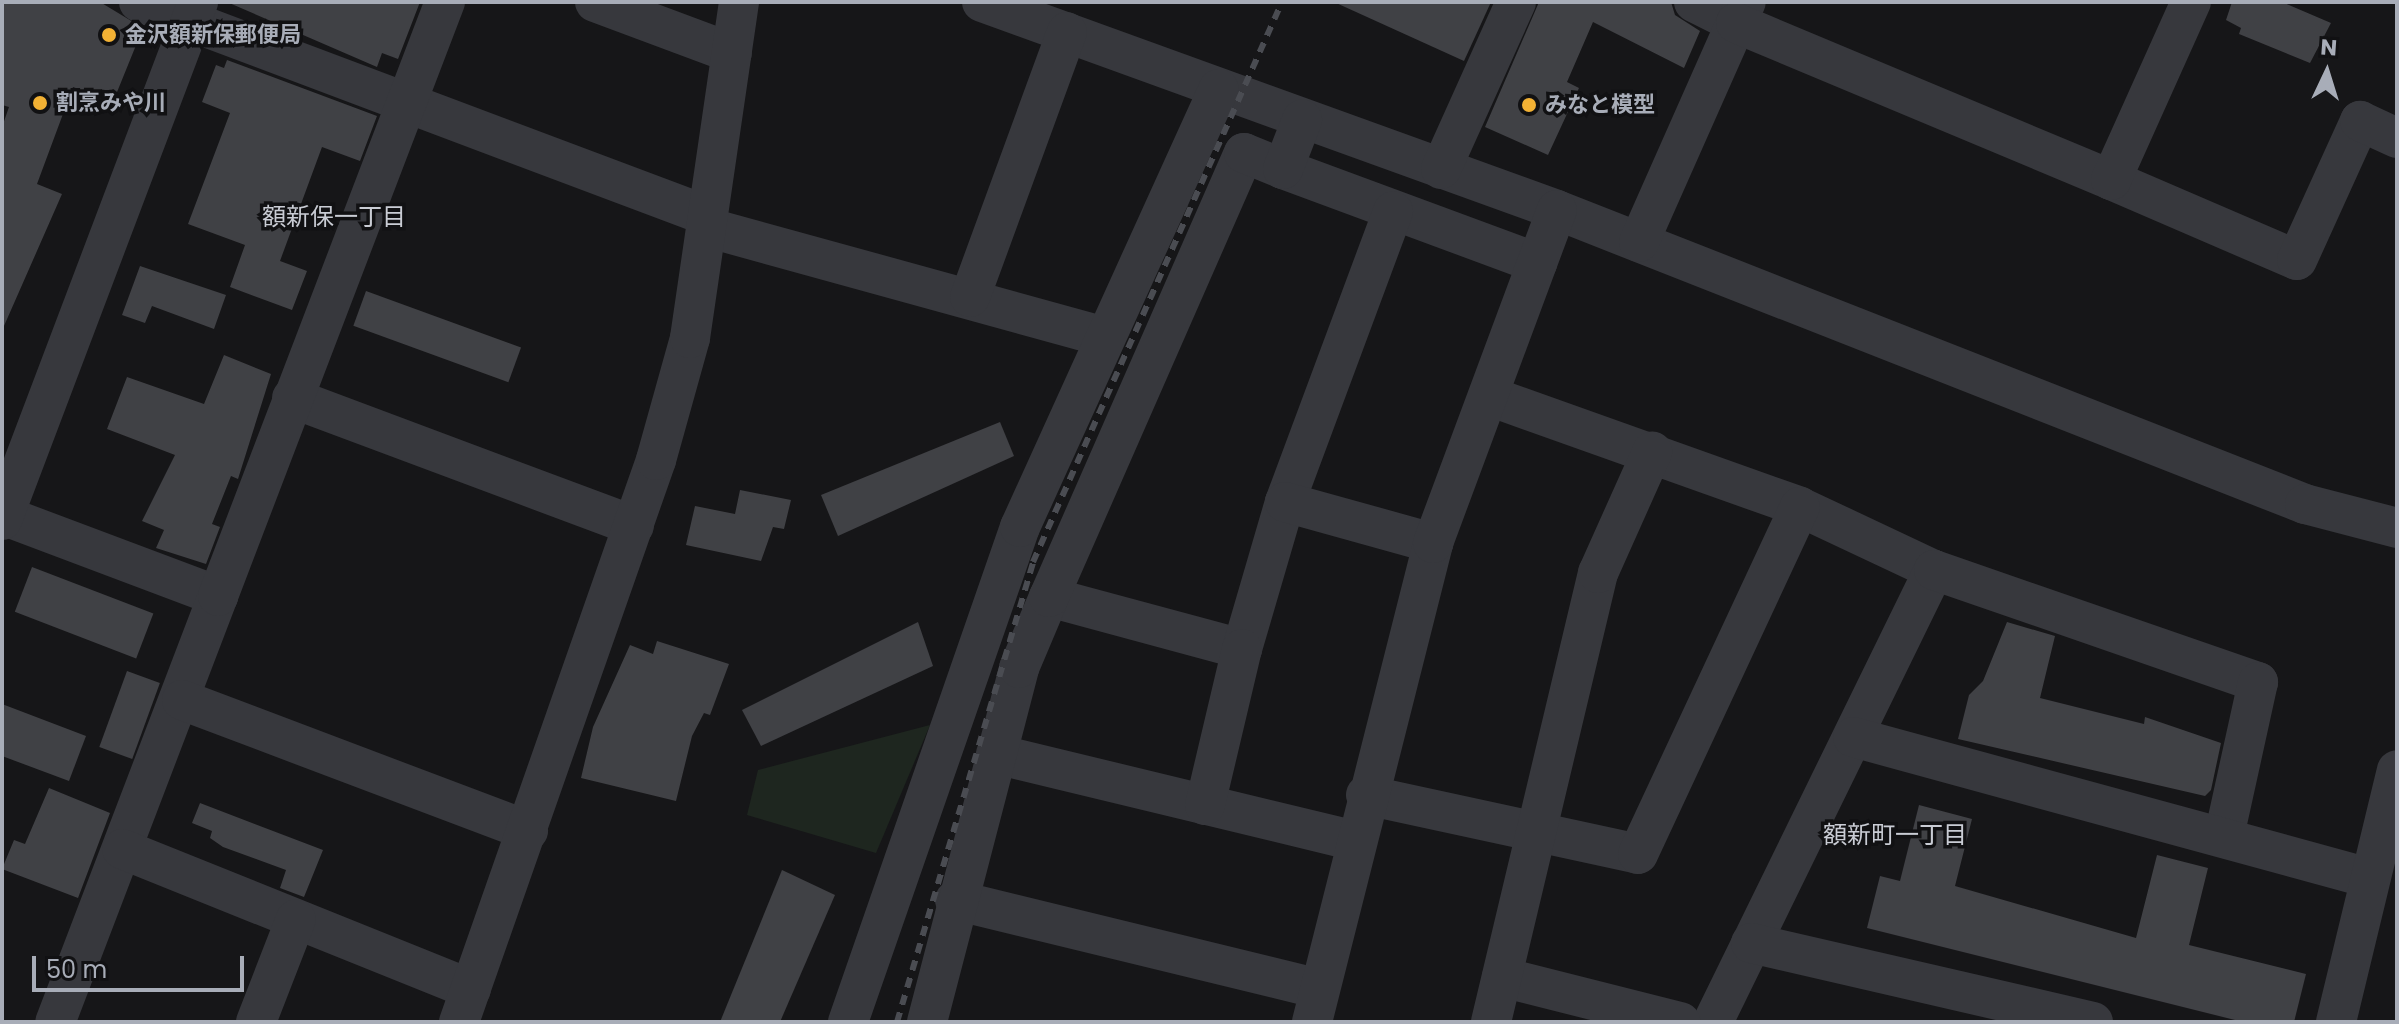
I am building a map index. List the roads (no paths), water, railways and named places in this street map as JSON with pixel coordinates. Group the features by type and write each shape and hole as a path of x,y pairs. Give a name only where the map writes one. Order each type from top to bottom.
{"street":[{"path":"139,2 194,12 409,104 707,221 1104,337"},
{"path":"55,1022 182,700 292,398 409,104 445,2"},
{"path":"595,2 732,53"},
{"path":"122,849 296,919 465,1005 634,526 690,338 739,2"},
{"path":"982,2 1060,20 1219,89 1557,210 2305,504 2397,528"},
{"path":"1441,169 1516,2"},
{"path":"1694,2 1741,12 2111,180 2297,260 2360,121 2397,138"},
{"path":"2111,180 2191,2"},
{"path":"194,12 3,517 218,596"},
{"path":"1639,242 1741,12"},
{"path":"970,297 1060,20"},
{"path":"848,1022 1020,527 1219,89"},
{"path":"1283,169 1302,120"},
{"path":"927,1022 955,900 996,754 1049,597 1244,153 1537,263"},
{"path":"955,900 1316,1006 1366,795 1433,543 1557,210"},
{"path":"1205,805 1242,649 1285,502 1393,211"},
{"path":"1489,396 1800,507 1934,570 2258,682 2224,836"},
{"path":"292,398 634,526"},
{"path":"1491,1022 1598,573 1652,452"},
{"path":"1285,502 1433,543"},
{"path":"1366,795 1536,837 1638,854 1800,507"},
{"path":"1713,1022 1934,570"},
{"path":"1049,597 1242,649"},
{"path":"182,700 528,831"},
{"path":"1853,737 2369,878"},
{"path":"996,754 1355,841"},
{"path":"2336,1022 2397,770"},
{"path":"256,1022 296,919"},
{"path":"1751,943 2093,1022"},
{"path":"1502,977 1680,1022"}],"railway":[{"path":"897,1022 1033,562 1282,2"}],"place":[{"name":"金沢額新保郵便局","path":"109,35"},
{"name":"割烹みや川","path":"40,103"},
{"name":"みなと模型","path":"1529,105"}],"district":[{"name":"額新保一丁目","path":"334,217"},
{"name":"額新町一丁目","path":"1895,835"}]}
